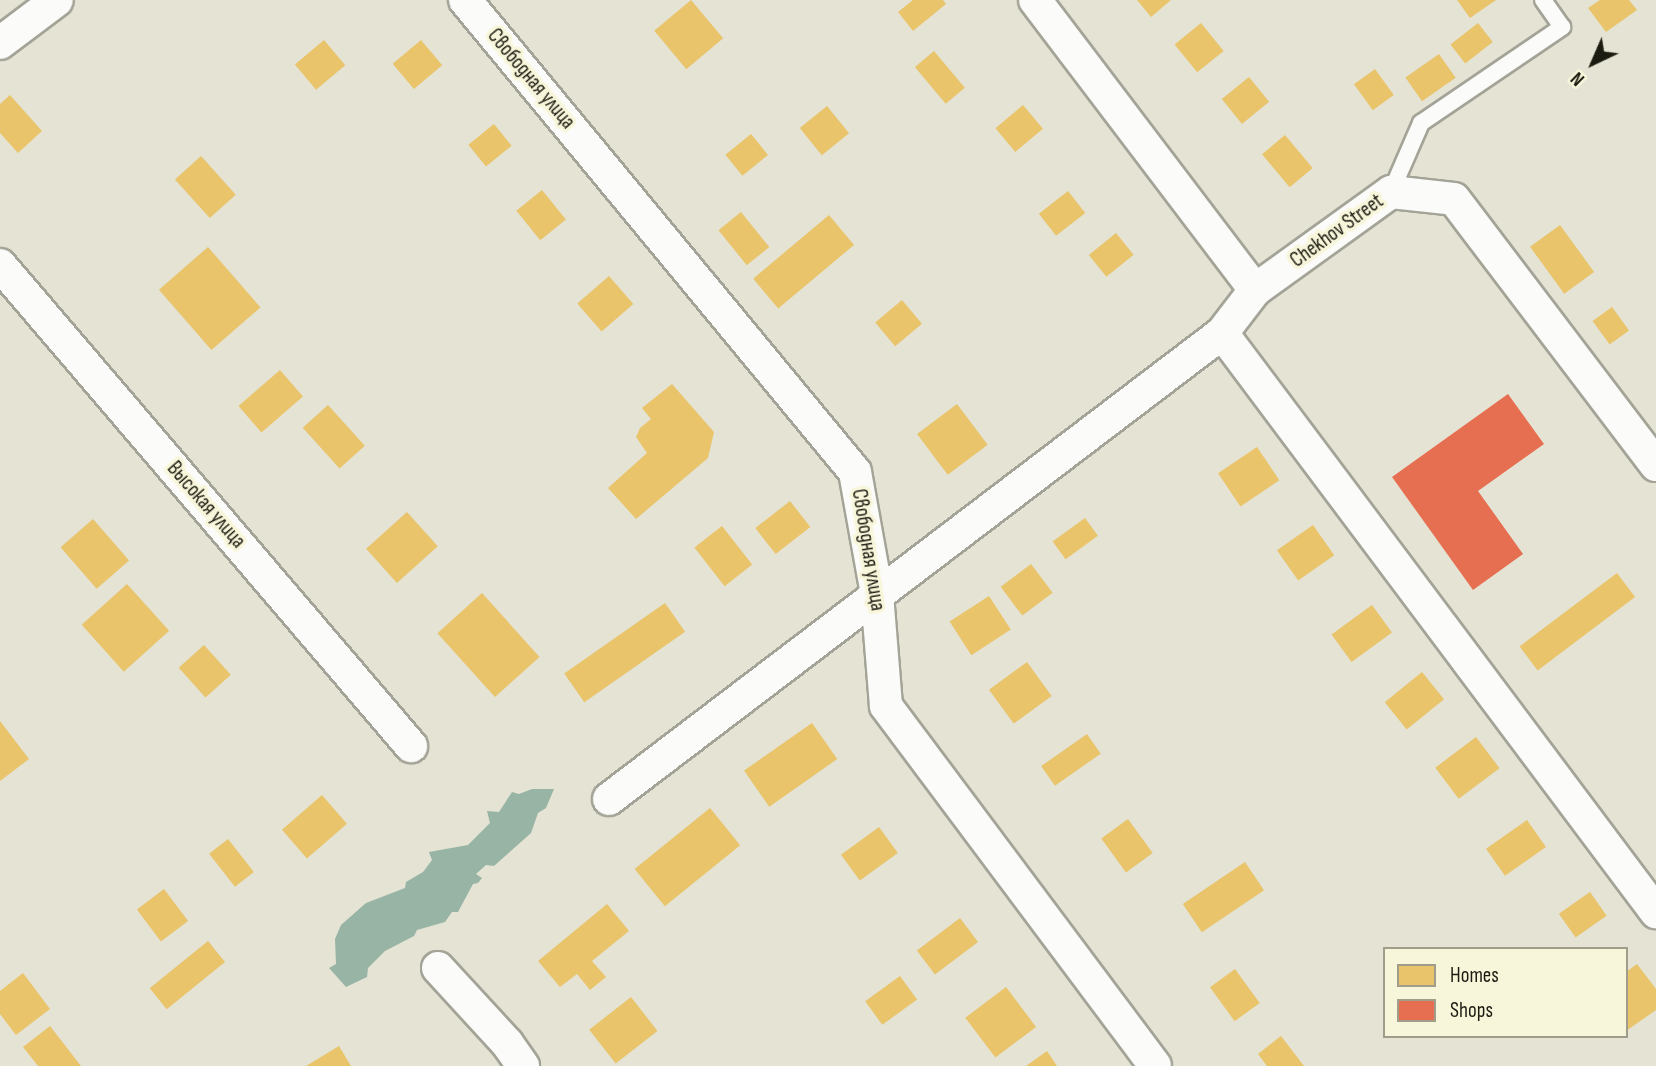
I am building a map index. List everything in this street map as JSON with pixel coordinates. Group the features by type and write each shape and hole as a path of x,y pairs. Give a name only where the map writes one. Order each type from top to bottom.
{"street":[{"path":"0,43 57,0"},
{"name":"Свободная улица","path":"465,0 855,472 877,594 886,706 1155,1066"},
{"path":"1035,0 1255,290"},
{"name":"Chekhov Street","path":"609,799 1222,333 1255,290 1391,192 1454,198 1656,465"},
{"name":"Высокая улица","path":"0,265 411,746"},
{"path":"1222,333 1656,912"},
{"path":"438,968 507,1043 523,1066"}],"lane":[{"path":"1391,192 1421,122 1562,27 1543,0"}],"shaded area":[{"path":"532,789 554,789 546,808 538,813 531,833 494,866 486,865 476,874 482,878 473,884 458,912 452,912 445,922 417,930 414,936 385,951 368,968 367,977 346,987 329,968 336,964 335,939 341,925 366,903 405,888 406,882 423,872 432,860 429,852 468,845 490,823 487,811 499,812 512,792 519,794"}],"building: Homes":[{"path":"691,0 723,38 686,69 654,31"},
{"path":"913,0 943,0 946,4 913,31 898,12"},
{"path":"1137,0 1171,0 1151,17"},
{"path":"1457,0 1496,0 1470,18"},
{"path":"1600,0 1629,0 1637,10 1606,32 1588,8"},
{"path":"1201,23 1224,51 1197,72 1175,44"},
{"path":"1478,23 1493,42 1465,63 1450,45"},
{"path":"324,40 345,65 316,90 295,64"},
{"path":"421,40 442,65 414,89 393,64"},
{"path":"934,51 965,88 946,104 915,67"},
{"path":"1439,54 1456,78 1422,101 1405,78"},
{"path":"1375,69 1394,95 1373,110 1354,84"},
{"path":"1249,77 1269,102 1242,124 1222,99"},
{"path":"10,95 42,131 18,153 0,133 0,104"},
{"path":"1023,105 1043,129 1015,152 995,128"},
{"path":"827,106 849,133 822,155 800,128"},
{"path":"494,124 512,146 486,167 468,145"},
{"path":"751,134 768,155 742,176 725,155"},
{"path":"1285,135 1313,168 1290,187 1262,154"},
{"path":"201,156 236,195 210,218 175,179"},
{"path":"542,190 566,220 540,240 516,211"},
{"path":"1068,191 1085,213 1056,236 1039,214"},
{"path":"741,212 769,247 747,265 718,230"},
{"path":"829,215 854,245 778,309 753,279"},
{"path":"1560,225 1594,272 1564,294 1530,247"},
{"path":"1116,233 1134,255 1106,277 1089,255"},
{"path":"208,247 260,307 211,350 159,290"},
{"path":"609,276 633,304 602,331 577,304"},
{"path":"902,300 922,324 895,346 875,322"},
{"path":"1612,307 1629,330 1610,345 1593,321"},
{"path":"280,370 303,396 261,432 238,406"},
{"path":"672,384 714,432 708,458 636,519 608,488 647,453 636,437 640,428 651,419 642,408"},
{"path":"957,404 988,445 948,475 917,434"},
{"path":"328,405 365,446 340,469 303,428"},
{"path":"1257,447 1279,480 1240,506 1218,473"},
{"path":"790,501 810,527 776,554 755,528"},
{"path":"407,512 438,546 397,583 366,549"},
{"path":"1085,518 1098,536 1066,559 1053,542"},
{"path":"93,519 129,561 97,589 61,547"},
{"path":"1313,525 1334,555 1298,581 1277,550"},
{"path":"722,526 752,565 725,586 694,548"},
{"path":"1031,564 1053,593 1022,616 1001,587"},
{"path":"1617,573 1635,597 1538,670 1520,646"},
{"path":"127,584 169,631 124,672 82,625"},
{"path":"482,593 540,657 495,697 437,633"},
{"path":"989,596 1011,630 971,655 950,622"},
{"path":"665,603 685,632 584,702 564,674"},
{"path":"1372,605 1392,633 1352,662 1332,634"},
{"path":"204,645 231,675 205,697 179,668"},
{"path":"1027,662 1052,696 1014,724 989,690"},
{"path":"1422,672 1444,699 1407,729 1385,702"},
{"path":"0,721 29,759 0,781"},
{"path":"812,723 837,759 769,807 744,771"},
{"path":"1087,734 1101,754 1055,786 1041,766"},
{"path":"1476,737 1499,768 1459,799 1435,768"},
{"path":"322,795 347,824 307,858 282,830"},
{"path":"710,808 740,845 665,906 635,869"},
{"path":"1128,819 1153,853 1126,872 1101,838"},
{"path":"1527,820 1546,847 1505,876 1486,849"},
{"path":"879,827 898,853 860,881 841,855"},
{"path":"228,839 254,872 235,887 209,854"},
{"path":"1245,862 1264,890 1202,932 1183,904"},
{"path":"164,889 188,921 161,941 137,909"},
{"path":"1590,892 1607,916 1576,938 1559,914"},
{"path":"607,904 629,931 592,961 606,977 590,990 577,974 560,987 538,961"},
{"path":"960,918 978,942 935,974 917,950"},
{"path":"208,941 225,962 167,1009 150,988"},
{"path":"1637,964 1656,989 1656,1010 1628,1030 1628,971"},
{"path":"1235,969 1260,1003 1235,1021 1210,987"},
{"path":"23,973 50,1009 16,1035 0,1014 0,991"},
{"path":"900,976 917,999 882,1025 865,1001"},
{"path":"1006,987 1036,1027 995,1058 965,1018"},
{"path":"631,997 657,1031 616,1064 589,1030"},
{"path":"50,1026 81,1066 38,1066 23,1047"},
{"path":"1281,1036 1304,1066 1267,1066 1258,1054"},
{"path":"339,1046 351,1066 306,1066"},
{"path":"1047,1051 1057,1066 1026,1066"}],"building: Shops":[{"path":"1508,394 1544,444 1478,491 1523,554 1473,590 1392,477"}]}
